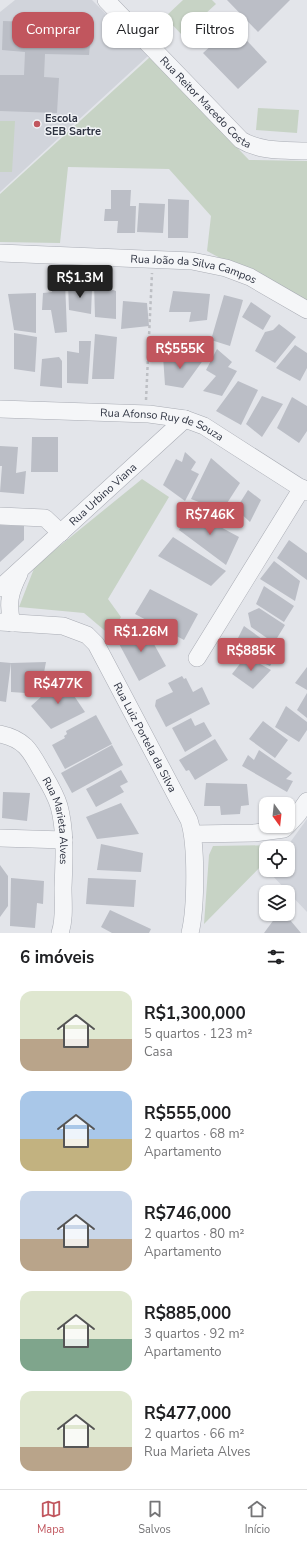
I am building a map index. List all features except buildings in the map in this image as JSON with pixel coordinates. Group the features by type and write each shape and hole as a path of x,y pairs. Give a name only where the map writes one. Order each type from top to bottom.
{"street":[{"name":"Rua Reitor Macedo Costa","path":"106,0 241,140 250,146 260,148 307,151"},
{"name":"Rua João da Silva Campos","path":"0,253 192,261 226,268 250,276 307,310"},
{"name":"Rua Afonso Ruy de Souza","path":"0,409 145,414 185,419 204,426 304,490"},
{"name":"Rua Urbino Viana","path":"0,588 21,571 185,419"},
{"path":"196,658 304,490"},
{"path":"0,516 45,518 61,533"},
{"name":"Rua Urbino Viana","path":"6,623 8,599 21,571"},
{"name":"Rua Luiz Portela da Silva","path":"6,623 63,626 87,634 96,644 189,820 194,834 194,897 190,933"},
{"name":"Rua Marieta Alves","path":"0,734 14,737 26,746 33,755 59,805 64,840 62,932"},
{"path":"295,817 307,801"},
{"path":"194,834 259,832"},
{"path":"0,838 64,840"}],"path":[{"path":"145,414 153,259"}],"shaded area":[{"name":"Escola SEB Sartre","path":"15,0 92,0 104,12 102,12 102,48 140,48 148,56 0,192 0,12"},
{"path":"307,819 307,912 295,899 295,885 281,885 274,877 295,877 295,841 291,841"}],"green space":[{"path":"183,0 212,0 216,4 207,12 181,12 181,34 173,25 173,12 170,12"},
{"path":"150,57 249,160 307,161 307,305 207,251 211,216 169,169 68,167 60,243 0,242 0,194"},
{"path":"258,108 299,110 297,133 256,130"},
{"path":"0,121 15,121 12,172 0,172"},
{"path":"142,479 169,497 108,599 121,617 110,635 84,613 19,607 35,566"},
{"path":"259,845 259,868 204,924 209,855 213,846"}],"place":[{"name":"Escola SEB Sartre","path":"37,124"}]}
